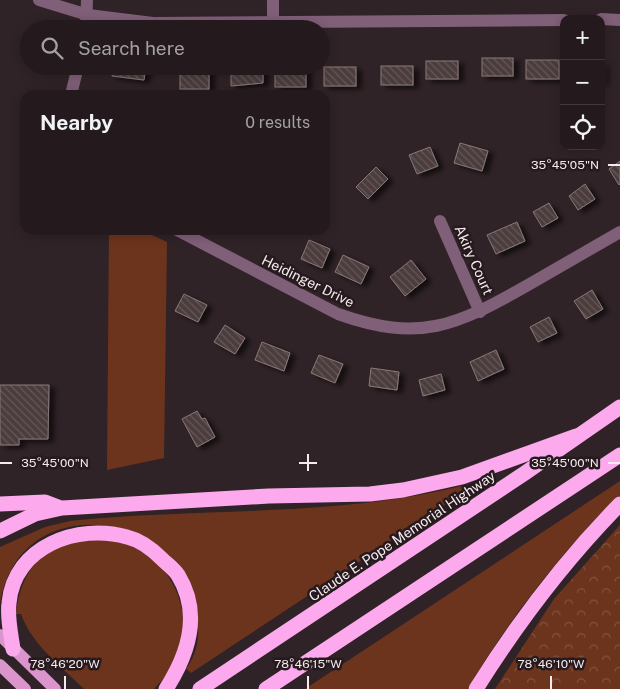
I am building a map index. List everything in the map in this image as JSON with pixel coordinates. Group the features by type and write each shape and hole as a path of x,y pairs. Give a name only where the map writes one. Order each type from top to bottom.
{"highway":[{"name":"Claude E. Pope Memorial Highway","path":"200,689 525,473 620,407"},
{"path":"0,531 35,514 62,508 269,496 370,494 403,490 462,477 576,436"},
{"path":"266,689 620,455"},
{"path":"0,504 45,502 62,508"},
{"path":"476,689 507,639 550,583 620,504"},
{"path":"13,649 9,617 12,588 22,567 38,550 58,539 84,533 104,532 129,537 154,552 178,575 186,593 190,612 188,646 181,664 166,689"}],"main road":[{"path":"0,635 55,689"},
{"path":"0,665 25,689"}],"street":[{"path":"39,0 88,15 129,20"},
{"path":"87,0 87,20"},
{"path":"273,0 273,20"},
{"path":"605,19 620,20"},
{"path":"330,22 560,20"},
{"path":"72,90 76,75"},
{"name":"Akiry Court","path":"440,221 480,312"},
{"name":"Heidinger Drive","path":"186,235 326,309 364,324 384,328 416,329 450,324 480,312 620,232"}],"green space":[{"path":"109,235 152,235 167,242 164,458 107,470"},
{"path":"620,481 620,495 577,540 537,587 483,663 467,689 305,689"},
{"path":"466,485 469,489 191,673 186,669 192,660 196,648 198,631 195,620 156,546 140,534 129,530 93,525 74,526 56,531 39,539 25,550 14,565 5,582 0,603 0,547 45,527 70,521 119,517 368,503"},
{"path":"620,525 620,689 495,689 554,599"},
{"path":"90,538 127,543 145,553 158,563 168,575 175,589 181,604 183,619 180,651 173,667 154,689 84,689 32,636 21,614 16,614 22,586 37,561 57,547"}],"building":[{"path":"482,58 513,58 513,76 482,76"},
{"path":"526,60 559,60 559,79 526,79"},
{"path":"426,61 458,61 458,79 426,79"},
{"path":"381,66 413,66 413,85 381,85"},
{"path":"330,67 356,67 356,86 324,86 324,75 330,75"},
{"path":"112,75 145,75 144,80"},
{"path":"180,75 209,75 209,89 180,89"},
{"path":"231,75 263,75 263,83 231,86"},
{"path":"275,75 306,75 306,87 275,87"},
{"path":"460,143 488,151 482,171 454,163"},
{"path":"430,147 438,166 417,174 409,155"},
{"path":"620,161 620,184 619,185 609,169"},
{"path":"376,167 388,179 368,199 356,187"},
{"path":"585,184 595,199 578,210 569,196"},
{"path":"549,203 558,218 542,227 533,212"},
{"path":"517,222 525,241 496,254 487,235"},
{"path":"309,240 330,249 322,268 301,259"},
{"path":"343,255 369,267 361,284 335,272"},
{"path":"411,260 426,279 405,296 390,277"},
{"path":"592,290 603,309 586,319 574,301"},
{"path":"184,294 207,305 198,322 175,311"},
{"path":"549,317 557,333 538,342 530,327"},
{"path":"225,325 245,338 235,354 214,342"},
{"path":"262,342 290,353 284,371 255,360"},
{"path":"496,350 504,369 478,381 470,362"},
{"path":"319,355 343,364 335,383 311,373"},
{"path":"371,368 399,372 397,390 369,386"},
{"path":"441,374 445,390 423,396 419,380"},
{"path":"0,385 49,385 48,439 19,439 19,445 0,445"},
{"path":"197,411 202,419 205,418 215,437 197,447 182,419"}]}
